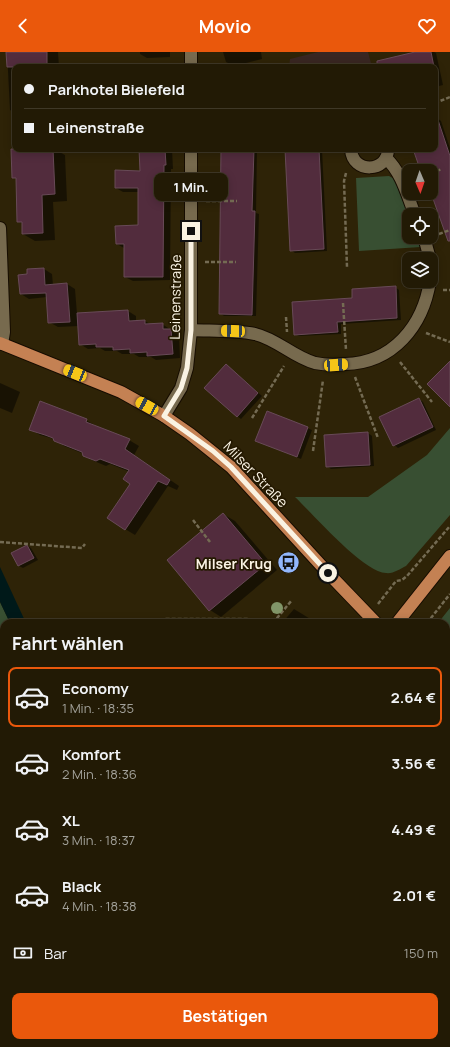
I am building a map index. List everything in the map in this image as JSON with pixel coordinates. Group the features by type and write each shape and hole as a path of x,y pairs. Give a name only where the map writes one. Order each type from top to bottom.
{"main road":[{"name":"Milser Straße","path":"1,343 121,392 164,416 213,451 231,467 372,619"},
{"path":"400,619 450,556"}],"street":[{"path":"191,52 191,64"},
{"name":"Leinenstraße","path":"164,416 181,388 187,368 191,330 191,152"},
{"path":"351,152 355,162 366,168 372,168 382,162 387,153 395,166 412,208"},
{"path":"0,228 4,332 1,343"},
{"path":"191,330 233,331 256,334 273,341 292,353 315,363 348,364 373,358 391,350 400,343 412,328 425,305 429,288"}],"path":[{"path":"438,102 450,97"},
{"path":"347,266 344,181 346,174 355,162"},
{"path":"438,170 442,169"},
{"path":"191,200 237,201"},
{"path":"191,261 236,262"},
{"path":"343,303 348,364 378,438"},
{"path":"412,328 450,342"},
{"path":"391,350 432,402"},
{"path":"252,418 292,353"},
{"path":"313,451 325,364"},
{"path":"193,520 210,542"},
{"path":"396,581 402,580 407,576 450,526"},
{"path":"0,542 82,548 85,544"},
{"path":"430,619 450,594"},
{"path":"276,619 292,600"}],"shaded area":[{"path":"318,52 368,52 371,64 289,64 290,59"}],"green space":[{"path":"389,176 396,180 406,208 402,208 402,244 420,244 421,247 359,251 356,178"},
{"path":"450,428 450,515 406,566 396,571 386,573 376,570 365,563 339,541 295,497 368,497 427,455"},
{"path":"0,602 8,619 0,619"},
{"path":"450,608 450,619 441,619"}],"water":[{"path":"0,567 24,619 8,619 0,602"}],"building":[{"path":"6,52 47,52 47,64 12,64 12,67 7,67"},
{"path":"415,52 431,52 433,64 377,64 377,61"},
{"path":"438,120 450,156 450,241 448,241 438,213 438,208 436,208 433,200 438,200 438,164 418,164 414,152 438,152"},
{"path":"11,149 12,152 53,152 55,194 42,195 43,233 22,234 22,222 17,222 16,178 12,178"},
{"path":"139,152 165,152 163,277 124,277 124,244 116,244 115,226 138,225 138,188 115,188 115,170 140,171"},
{"path":"221,152 254,152 252,211 255,211 252,315 219,314"},
{"path":"285,152 319,152 324,249 290,251"},
{"path":"44,268 45,285 67,283 70,322 48,323 46,293 20,294 18,275 27,274 27,269"},
{"path":"396,286 397,318 337,322 338,332 294,335 292,302 352,298 352,289"},
{"path":"128,310 129,321 145,320 145,324 163,323 163,329 171,329 173,354 147,356 147,352 130,353 130,349 113,350 113,347 96,347 96,344 79,345 77,313"},
{"path":"450,361 450,407 427,384"},
{"path":"226,364 258,393 237,417 204,388"},
{"path":"419,398 433,427 393,446 379,417"},
{"path":"40,401 87,419 86,422 130,439 125,449 170,480 167,485 158,481 125,530 107,518 130,484 123,479 129,470 100,459 96,461 83,456 82,452 54,441 53,438 29,430"},
{"path":"267,411 308,427 297,457 255,441"},
{"path":"368,432 370,465 326,467 324,435"},
{"path":"223,513 266,564 209,611 167,560"},
{"path":"27,545 34,558 18,566 11,553"}],"place":[{"name":"Milser Krug","path":"288,563"}],"route":[{"path":"191,231 191,330 187,368 181,388 164,416 213,451 231,467 328,573"}]}
